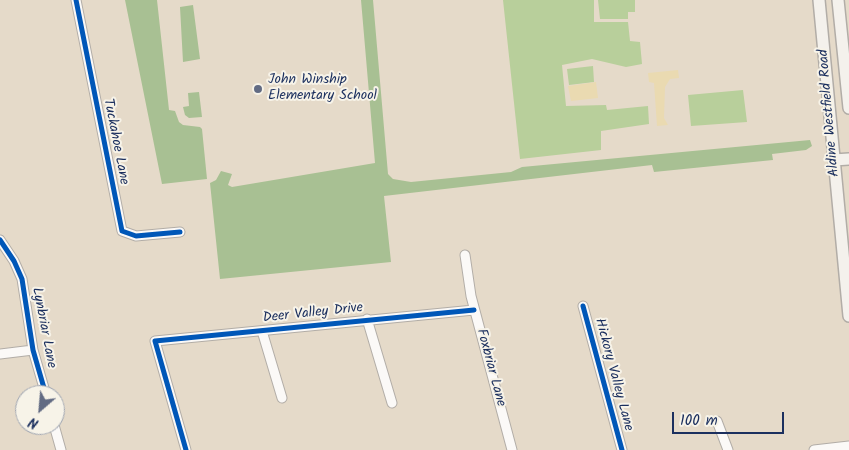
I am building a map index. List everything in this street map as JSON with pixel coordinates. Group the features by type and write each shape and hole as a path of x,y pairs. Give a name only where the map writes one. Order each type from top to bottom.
{"main road":[{"name":"Aldine Westfield Road","path":"819,0 849,316"},
{"name":"Aldine Westfield Road","path":"838,0 849,108"},
{"path":"823,34 842,34"},
{"path":"834,160 849,159"}],"street":[{"name":"Tuckahoe Lane","path":"76,0 122,231 136,236 180,232"},
{"name":"Lynbriar Lane","path":"0,240 10,253 22,279 33,350 43,385"},
{"name":"Foxbriar Lane","path":"465,255 474,310 512,450"},
{"name":"Hickory Valley Lane","path":"583,306 622,450"},
{"name":"Deer Valley Drive","path":"186,450 155,341 474,310"},
{"path":"367,319 392,403"},
{"path":"262,331 282,398"},
{"path":"0,354 33,350"},
{"path":"717,420 728,450"},
{"path":"57,435 61,450"},
{"path":"814,450 849,446"}],"green space":[{"path":"125,0 157,0 169,110 175,111 179,122 183,125 200,127 202,129 207,179 162,184"},
{"path":"361,0 373,0 388,174 393,179 411,182 511,172 522,167 810,140 812,146 806,150 772,154 773,160 654,172 652,165 384,196 391,262 220,279 210,183 216,180 221,171 232,174 228,185 232,187 375,163"},
{"path":"503,0 594,0 594,22 628,22 630,41 640,42 642,64 626,67 592,59 562,65 566,106 606,105 607,110 648,106 649,124 601,131 601,150 520,159"},
{"path":"598,0 635,0 635,12 628,12 628,19 600,19"},
{"path":"193,5 200,59 183,62 180,7"},
{"path":"593,66 594,82 569,85 567,69"},
{"path":"743,90 747,122 691,126 688,95"},
{"path":"199,92 202,117 189,118 185,115 183,107 189,106 188,93"}],"sand":[{"path":"678,70 679,78 670,79 665,87 664,118 668,125 657,126 654,83 649,82 648,73"},
{"path":"596,82 598,98 571,101 568,86"}],"cycle path":[{"path":"76,0 122,231 136,236 180,232"},
{"path":"0,240 14,261 22,279 33,350 43,385"},
{"path":"583,306 622,450"},
{"path":"186,450 155,341 474,310"}],"place":[{"name":"John Winship Elementary School","path":"258,89"}]}
